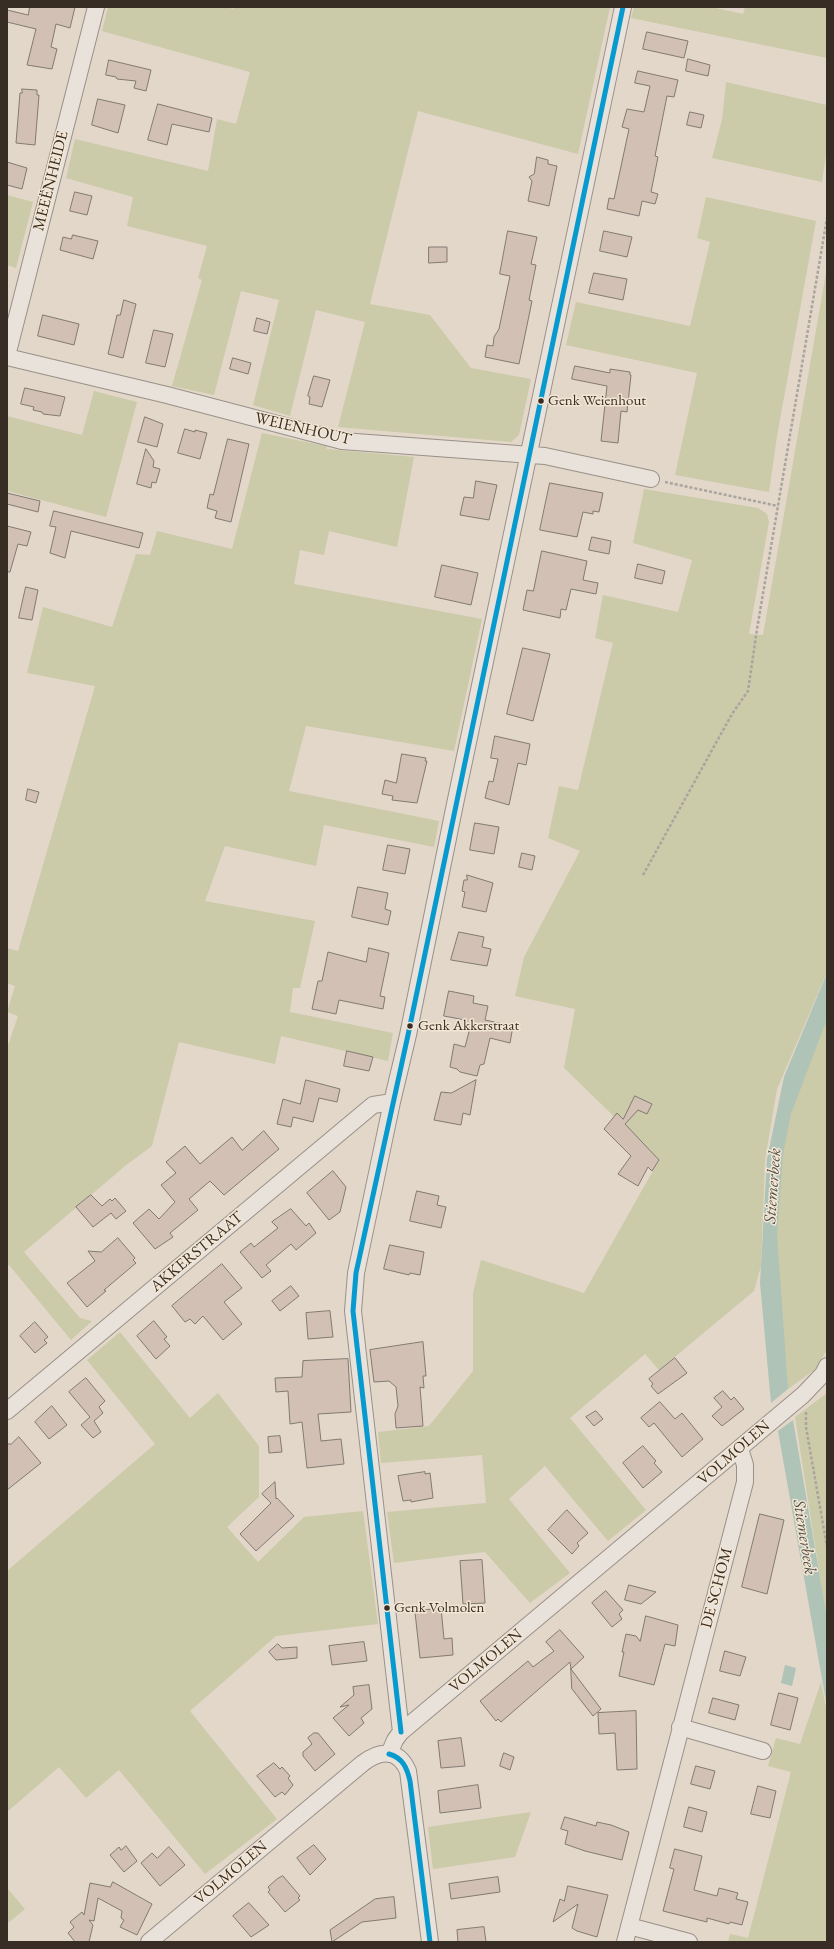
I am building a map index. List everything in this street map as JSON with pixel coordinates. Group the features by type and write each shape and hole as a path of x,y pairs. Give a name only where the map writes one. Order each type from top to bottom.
{"street":[{"name":"MEEËNHEIDE","path":"7,356 96,7"},
{"path":"401,1732 353,1311 356,1273 392,1102 408,1035 455,804 530,455 623,7"},
{"name":"WEIENHOUT","path":"7,356 159,393 342,441 545,456 651,479"},
{"name":"AKKERSTRAAT","path":"7,1410 373,1105 392,1102"},
{"name":"VOLMOLEN","path":"149,1942 363,1764 375,1755 389,1754 395,1740 401,1732 740,1449 803,1395 825,1370"},
{"name":"DE SCHOM","path":"625,1942 745,1482 745,1465 740,1449"},
{"path":"680,1727 763,1751"},
{"path":"389,1754 399,1757 408,1771 430,1942"},
{"path":"629,1926 689,1942"}],"path":[{"path":"643,875 732,714 748,691 827,218"},
{"path":"651,479 778,506"},
{"path":"806,1408 806,1427 827,1548"}],"green space":[{"path":"108,7 226,7 233,9 234,7 610,7 578,154 418,111 370,304 430,315 471,368 531,379 519,435 511,442 338,427 365,322 316,310 290,416 253,405 279,300 241,291 214,395 172,386 202,280 198,278 207,246 127,226 133,197 66,178 75,139 208,171 217,119 236,124 250,72 102,31"},
{"path":"634,7 711,7 743,14 745,7 827,7 827,58 631,18"},
{"path":"726,82 827,105 827,147 822,182 712,158 722,120"},
{"path":"7,195 33,202 16,268 7,265"},
{"path":"706,197 816,221 777,436 769,492 675,475 697,373 566,345 576,302 690,326 710,242 697,238"},
{"path":"827,267 827,972 777,1089 765,1160 761,1266 754,1291 659,1370 645,1354 570,1418 646,1510 608,1541 545,1466 509,1499 570,1573 530,1603 485,1552 394,1563 387,1512 486,1503 482,1455 381,1463 378,1432 429,1426 473,1371 473,1293 481,1260 584,1293 659,1160 564,1068 575,1009 515,996 524,957 580,851 548,838 559,786 578,790 613,643 595,638 603,595 678,612 692,560 633,543 644,489 758,508 767,514 769,522 749,634 763,635"},
{"path":"94,391 137,402 106,517 7,491 7,416 82,435"},
{"path":"262,433 326,446 327,449 414,457 397,547 329,531 324,555 300,550 294,584 482,619 454,751 306,726 289,791 439,821 434,847 324,825 316,866 225,846 205,901 315,921 300,988 293,988 290,1012 393,1033 388,1061 281,1036 275,1064 179,1042 152,1146 125,1166 24,1252 80,1318 92,1321 71,1340 9,1265 7,1266 7,1048 18,1016 7,1012 15,986 7,983 7,948 18,951 95,686 27,673 43,607 112,627 136,554 150,555 157,531 232,549"},
{"path":"827,1012 827,1349 817,1368 788,1389 774,1308 778,1170 793,1106 807,1061"},
{"path":"120,1332 190,1418 218,1393 259,1446 259,1497 227,1527 258,1562 304,1517 363,1511 378,1624 276,1636 190,1711 277,1819 205,1874 119,1770 86,1798 59,1767 7,1812 7,1571 155,1444 87,1360"},
{"path":"827,1393 827,1621 795,1417"},
{"path":"821,1682 827,1712 827,1942 728,1942 730,1934 748,1938 791,1772 768,1766 776,1738 800,1744"},
{"path":"531,1812 515,1857 433,1869 428,1827"},
{"path":"7,1888 25,1909 7,1924"}],"water":[{"name":"Stiemerbeek","path":"827,973 827,1019 791,1114 783,1154 777,1236 788,1389 771,1403 760,1283 767,1159 784,1077"},
{"name":"Stiemerbeek","path":"793,1420 827,1618 827,1707 778,1431"},
{"path":"785,1665 796,1668 792,1686 781,1683"}],"building":[{"path":"30,7 75,7 70,28 56,24 51,47 57,49 52,69 27,65 36,29 7,22 7,10 28,15"},
{"path":"647,32 688,41 684,58 643,49"},
{"path":"688,59 710,65 708,76 686,71"},
{"path":"109,60 151,70 146,91 134,88 136,81 117,79 116,77 106,75"},
{"path":"638,71 678,80 674,97 667,96 655,156 658,157 651,192 658,194 655,204 642,201 639,216 607,209 609,198 614,199 629,129 622,127 627,109 644,112 650,86 635,83"},
{"path":"22,89 37,90 37,95 39,95 35,145 16,143 20,93 22,93"},
{"path":"98,99 125,105 118,133 92,125"},
{"path":"158,104 212,118 209,132 172,124 167,145 148,140"},
{"path":"690,112 704,115 701,128 687,125"},
{"path":"537,157 548,160 548,164 557,166 549,206 528,201 532,181 529,177 534,174"},
{"path":"7,162 27,168 22,189 7,185"},
{"path":"75,192 92,196 87,215 70,211"},
{"path":"508,231 537,237 531,264 536,265 529,300 532,301 519,364 485,357 487,345 493,346 494,337 499,329 510,276 500,274"},
{"path":"604,231 632,237 627,257 600,251"},
{"path":"73,235 98,241 93,259 60,250 63,237 71,239"},
{"path":"429,247 447,247 447,262 429,263"},
{"path":"594,273 627,279 623,300 589,293"},
{"path":"124,300 136,304 123,358 108,354 117,315 120,315"},
{"path":"43,315 79,324 74,345 38,336"},
{"path":"257,318 270,322 267,334 254,331"},
{"path":"154,330 173,334 165,367 146,363"},
{"path":"233,358 251,363 248,374 230,369"},
{"path":"575,366 610,373 610,369 630,372 631,375 627,412 621,411 618,443 601,441 607,386 572,379"},
{"path":"314,376 330,380 322,407 309,404 310,397 308,396"},
{"path":"25,388 65,397 60,416 43,414 42,412 33,410 34,407 21,404"},
{"path":"145,417 163,424 157,447 138,442"},
{"path":"185,429 207,433 200,459 178,453"},
{"path":"228,439 249,444 231,522 215,518 217,511 207,508 210,494 213,495"},
{"path":"146,449 154,461 153,467 160,469 156,483 152,482 151,488 137,484"},
{"path":"476,481 497,485 489,520 460,515 464,497 473,498"},
{"path":"550,483 603,493 599,512 593,511 593,514 583,512 577,537 540,530"},
{"path":"7,493 40,501 38,512 7,504"},
{"path":"54,511 143,533 139,548 71,531 65,558 50,553 56,527 50,526"},
{"path":"7,526 31,532 27,546 18,544 10,572 7,572"},
{"path":"592,537 611,541 609,554 589,550"},
{"path":"542,551 587,561 583,580 598,583 596,594 571,589 566,610 561,609 560,618 523,610 527,590 533,591"},
{"path":"638,564 665,571 662,584 635,578"},
{"path":"442,565 478,573 471,605 435,597"},
{"path":"26,587 38,590 32,620 19,618"},
{"path":"523,648 550,654 533,721 507,714"},
{"path":"495,736 530,744 526,765 518,763 509,805 485,798 489,781 493,782 498,759 491,758"},
{"path":"402,754 426,758 425,761 427,761 417,803 392,800 393,796 382,794 385,780 396,783"},
{"path":"28,789 39,792 36,803 26,800"},
{"path":"475,823 499,827 494,854 470,850"},
{"path":"388,845 410,849 405,874 383,870"},
{"path":"522,853 535,856 532,870 519,867"},
{"path":"467,875 493,883 486,912 462,907 465,892 462,891 464,880 467,880"},
{"path":"358,887 388,893 385,909 391,911 388,925 352,917"},
{"path":"459,932 484,937 482,947 491,949 487,966 451,960"},
{"path":"369,948 389,953 380,996 385,997 383,1009 339,1000 336,1014 312,1009 318,981 322,981 328,952 366,962"},
{"path":"449,991 474,996 473,1003 488,1006 485,1020 513,1026 510,1043 490,1038 484,1064 480,1065 477,1076 460,1072 457,1069 450,1067 454,1044 465,1047 471,1024 464,1023 465,1020 444,1016"},
{"path":"347,1051 373,1057 369,1071 344,1066"},
{"path":"306,1080 340,1089 337,1102 319,1098 313,1122 293,1117 291,1127 277,1124 283,1099 300,1104"},
{"path":"476,1080 470,1115 463,1113 461,1125 434,1120 441,1092 451,1093"},
{"path":"635,1096 652,1104 647,1114 638,1110 625,1124 659,1160 652,1171 648,1167 638,1186 618,1174 631,1156 604,1129 617,1113 623,1119"},
{"path":"264,1131 279,1149 224,1195 210,1181 189,1199 198,1210 170,1233 173,1237 155,1249 133,1223 149,1209 159,1219 175,1202 161,1185 176,1173 166,1162 185,1146 200,1164 232,1137 242,1150"},
{"path":"333,1171 346,1187 340,1212 329,1220 307,1193"},
{"path":"417,1191 439,1196 437,1205 446,1207 441,1228 410,1221"},
{"path":"91,1195 102,1206 110,1199 112,1201 115,1198 126,1211 116,1219 111,1213 93,1227 76,1207"},
{"path":"291,1209 306,1226 309,1223 316,1233 296,1250 291,1244 266,1265 271,1271 262,1278 240,1252 251,1243 254,1247 278,1228 272,1222"},
{"path":"118,1238 135,1258 133,1260 136,1263 104,1290 106,1291 87,1307 67,1283 95,1261 88,1251 101,1252"},
{"path":"390,1245 424,1252 420,1275 410,1273 409,1275 384,1269"},
{"path":"222,1264 242,1288 224,1302 242,1324 223,1340 203,1316 195,1324 190,1319 185,1322 172,1306"},
{"path":"291,1286 299,1296 280,1311 272,1301"},
{"path":"330,1311 333,1337 308,1339 306,1313"},
{"path":"154,1321 167,1337 164,1339 170,1346 156,1359 137,1336"},
{"path":"35,1322 48,1337 44,1340 47,1343 35,1353 20,1336"},
{"path":"423,1342 426,1376 423,1376 424,1388 420,1387 423,1426 396,1428 395,1414 398,1406 396,1387 389,1381 374,1382 370,1350"},
{"path":"675,1358 687,1373 658,1394 651,1386 653,1384 649,1379"},
{"path":"348,1359 351,1412 318,1414 321,1441 341,1439 344,1464 307,1468 302,1422 290,1424 288,1391 276,1392 275,1378 302,1377 303,1361"},
{"path":"86,1378 105,1401 99,1407 103,1413 94,1421 101,1432 93,1438 81,1425 90,1417 69,1392"},
{"path":"723,1391 731,1400 734,1397 744,1409 722,1426 712,1416 722,1407 714,1398"},
{"path":"660,1402 675,1419 682,1413 703,1439 682,1457 654,1423 649,1427 641,1418"},
{"path":"52,1406 67,1425 49,1439 35,1422"},
{"path":"596,1411 603,1419 594,1426 586,1417"},
{"path":"280,1436 282,1452 269,1453 268,1437"},
{"path":"19,1437 41,1463 7,1490 7,1444 11,1444"},
{"path":"643,1446 656,1461 654,1463 662,1472 643,1488 623,1463"},
{"path":"425,1472 425,1474 430,1473 433,1498 411,1502 411,1500 403,1501 398,1476"},
{"path":"275,1482 276,1499 277,1498 294,1516 256,1551 240,1534 271,1503 262,1494"},
{"path":"567,1510 588,1533 577,1543 579,1546 572,1554 548,1530"},
{"path":"760,1514 784,1520 767,1594 742,1587"},
{"path":"482,1560 485,1603 463,1604 460,1561"},
{"path":"629,1585 656,1592 641,1604 625,1600"},
{"path":"606,1591 623,1610 619,1614 622,1619 612,1627 592,1603"},
{"path":"441,1608 444,1639 452,1638 453,1655 420,1658 415,1612"},
{"path":"646,1616 678,1625 675,1646 665,1644 654,1685 619,1676 626,1634 636,1636 640,1641"},
{"path":"560,1630 584,1657 571,1669 570,1662 501,1722 498,1719 496,1721 480,1701 528,1661 533,1667 554,1651 546,1642"},
{"path":"364,1642 367,1661 332,1665 329,1646"},
{"path":"278,1644 282,1648 297,1647 297,1658 276,1660 269,1652"},
{"path":"725,1651 746,1657 740,1676 720,1671"},
{"path":"571,1669 601,1709 593,1716 572,1689"},
{"path":"369,1685 372,1709 361,1718 364,1723 349,1736 333,1718 349,1705 340,1707 354,1695 353,1687"},
{"path":"779,1693 798,1698 790,1730 771,1725"},
{"path":"713,1698 739,1705 735,1720 709,1713"},
{"path":"636,1711 637,1769 617,1770 615,1733 599,1734 598,1713"},
{"path":"314,1733 318,1733 335,1754 315,1771 303,1756 303,1752 312,1744 308,1738"},
{"path":"461,1738 465,1766 441,1768 438,1741"},
{"path":"504,1753 514,1757 510,1770 500,1766"},
{"path":"274,1763 280,1769 282,1767 290,1776 288,1778 293,1785 285,1795 282,1792 275,1797 257,1776"},
{"path":"696,1766 715,1771 710,1789 691,1784"},
{"path":"478,1785 481,1808 440,1813 438,1791"},
{"path":"758,1786 776,1791 770,1818 751,1814"},
{"path":"689,1807 707,1812 702,1832 684,1827"},
{"path":"565,1817 596,1826 597,1822 611,1825 629,1832 622,1860 585,1851 565,1844 568,1831 561,1829"},
{"path":"314,1845 326,1859 310,1875 297,1858"},
{"path":"126,1846 137,1861 124,1872 110,1855 119,1847 121,1850"},
{"path":"169,1847 185,1865 160,1886 141,1863 152,1853 157,1858"},
{"path":"675,1849 702,1856 694,1890 717,1896 719,1888 738,1893 736,1899 748,1902 742,1925 730,1922 729,1924 707,1918 707,1922 663,1911 674,1869 670,1868"},
{"path":"283,1876 300,1896 298,1898 300,1900 285,1912 268,1892 270,1890 268,1887"},
{"path":"498,1877 500,1892 451,1899 449,1884"},
{"path":"113,1882 152,1904 137,1935 120,1927 124,1920 121,1918 122,1911 98,1898 94,1921 89,1920 93,1925 89,1942 75,1942 68,1933 74,1927 70,1922 82,1912 84,1915 90,1883 110,1887"},
{"path":"568,1886 608,1895 597,1937 572,1928 578,1904 553,1922 560,1899 564,1901"},
{"path":"394,1897 396,1918 362,1922 332,1942 330,1930 375,1899"},
{"path":"249,1903 269,1925 251,1937 233,1916"},
{"path":"484,1927 486,1942 458,1942 457,1930"}],"transit line":[{"path":"401,1732 353,1311 356,1273 408,1035 623,7"},
{"path":"389,1754 398,1758 404,1764 410,1781 430,1942"}],"place":[{"name":"Genk Weienhout","path":"541,401"},
{"name":"Genk Akkerstraat","path":"410,1026"},
{"name":"Genk Volmolen","path":"387,1608"}]}
